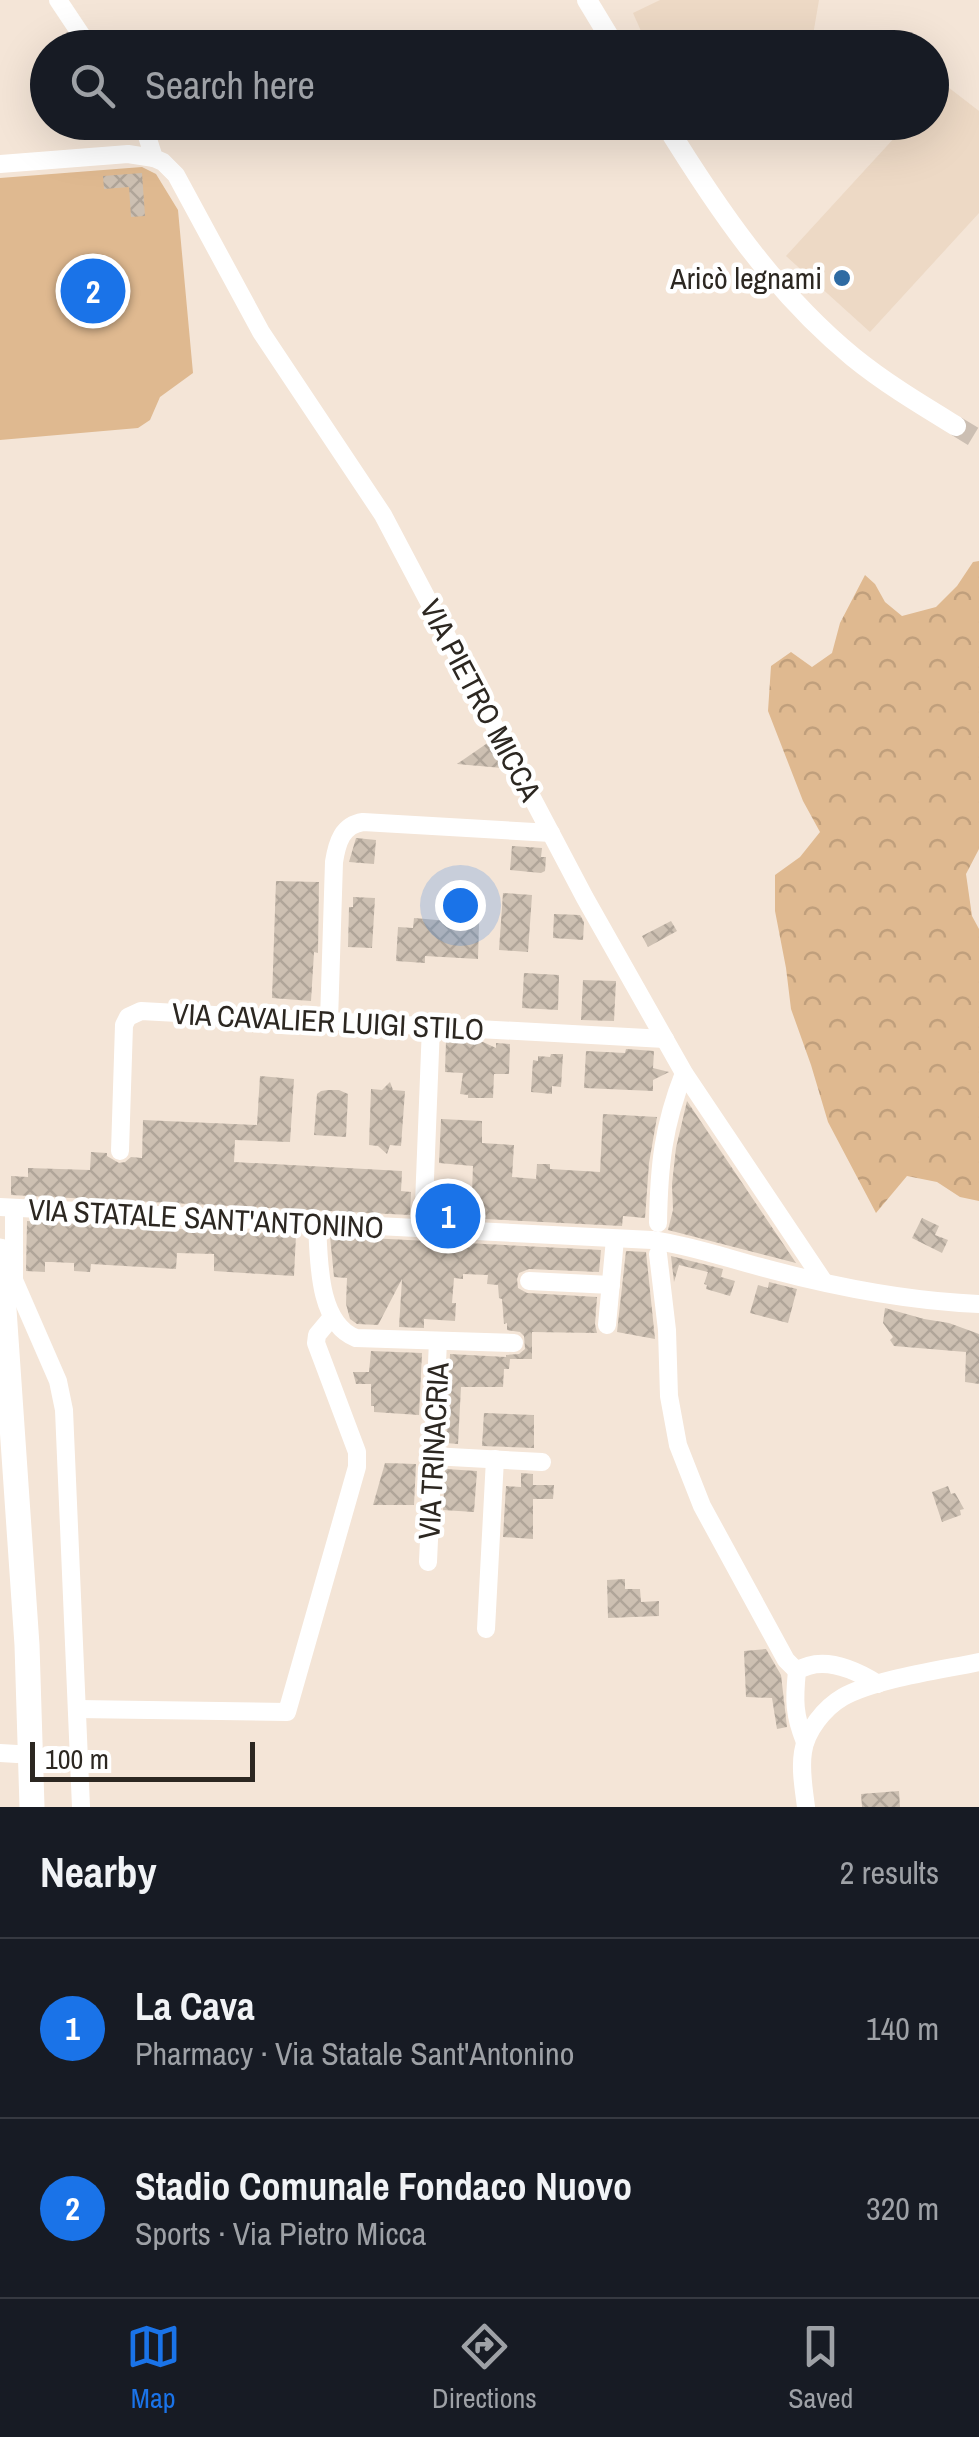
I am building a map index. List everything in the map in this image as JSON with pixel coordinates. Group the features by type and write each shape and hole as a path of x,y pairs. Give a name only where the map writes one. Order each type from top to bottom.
{"highway":[{"path":"0,1251 10,1311 28,1645 32,1807"}],"main road":[{"path":"587,0 605,30"},
{"path":"676,140 735,230 792,298 870,370 956,426"}],"street":[{"path":"58,0 78,30"},
{"name":"VIA PIETRO MICCA","path":"148,140 154,158 176,175 262,332 384,515 585,898 684,1073 824,1282"},
{"path":"0,164 128,154 154,158"},
{"path":"329,1021 334,862 336,846 345,830 363,822 552,833"},
{"name":"VIA CAVALIER LUIGI STILO","path":"120,1152 122,1034 128,1017 134,1013 665,1038"},
{"path":"423,1228 431,1026"},
{"path":"684,1073 664,1134 659,1240 669,1396 678,1445 696,1492 738,1574 786,1660 797,1671"},
{"path":"7,1208 14,1280 10,1311 58,1382 64,1410 81,1807"},
{"name":"VIA STATALE SANT'ANTONINO","path":"7,1208 659,1240 897,1297 979,1304"},
{"path":"317,1222 321,1282 338,1328 356,1338 514,1343"},
{"path":"607,1325 616,1239"},
{"path":"529,1281 611,1286"},
{"path":"77,1708 287,1712 358,1467 316,1343 332,1318"},
{"name":"VIA TRINACRIA","path":"428,1562 438,1341"},
{"path":"432,1456 542,1462"},
{"path":"486,1630 495,1459"},
{"path":"806,1807 802,1762 805,1742 834,1703 878,1684 979,1662"},
{"path":"797,1671 808,1664 828,1665 860,1673 878,1684"},
{"path":"797,1671 794,1705 805,1742"},
{"path":"48,1755 79,1756"}],"shaded area":[{"path":"660,0 819,0 814,30 640,30 633,13"},
{"path":"949,88 979,111 979,213 870,332 786,256 892,140 949,140"}],"green space":[{"path":"142,167 156,174 178,210 193,373 160,397 150,420 138,428 0,440 0,178"},
{"path":"979,561 979,849 966,874 972,916 979,929 979,1201 960,1197 937,1182 907,1176 876,1213 828,1122 791,1009 775,911 775,875 800,857 820,832 803,801 768,711 771,666 791,652 812,667 832,653 840,623 865,575 885,602 902,616 936,607 973,562"}],"building":[{"path":"142,173 145,216 131,217 129,187 104,189 103,176"},
{"path":"489,742 502,768 457,764"},
{"path":"356,838 376,840 374,864 349,862"},
{"path":"512,846 542,848 545,871 510,870"},
{"path":"276,881 319,882 318,953 314,952 311,1001 272,998"},
{"path":"450,890 480,892 478,959 425,956 425,963 396,961 398,927 413,928 414,918 448,921"},
{"path":"503,893 532,895 528,952 499,950"},
{"path":"353,897 375,898 372,948 348,947"},
{"path":"554,914 580,915 584,922 583,940 553,938"},
{"path":"671,921 677,931 648,947 642,936"},
{"path":"524,973 559,975 558,1010 522,1008"},
{"path":"583,980 616,981 614,1021 581,1020"},
{"path":"446,1041 483,1042 496,1048 496,1043 510,1044 509,1074 494,1074 493,1098 468,1098 460,1094 463,1073 445,1072"},
{"path":"626,1049 654,1051 653,1068 669,1072 653,1080 653,1091 584,1088 586,1051 625,1053"},
{"path":"563,1054 561,1087 552,1086 552,1094 531,1092 533,1060"},
{"path":"260,1076 294,1079 290,1142 235,1140 234,1162 402,1171 401,1191 411,1192 410,1215 11,1195 11,1176 28,1177 28,1168 90,1170 91,1152 107,1153 119,1163 131,1157 142,1158 143,1120 257,1125"},
{"path":"390,1082 393,1090 405,1091 401,1146 390,1145 387,1154 378,1146 369,1145 371,1089 382,1090"},
{"path":"339,1090 348,1094 346,1137 314,1135 317,1094"},
{"path":"687,1101 796,1263 668,1230 673,1210 676,1148"},
{"path":"603,1114 657,1117 645,1218 623,1216 622,1226 444,1217 446,1190 472,1191 473,1166 439,1163 441,1119 482,1121 482,1143 514,1145 512,1177 536,1179 537,1164 550,1164 550,1169 600,1172"},
{"path":"922,1218 939,1226 935,1235 948,1240 942,1253 912,1238"},
{"path":"27,1221 296,1235 294,1276 214,1271 214,1254 177,1253 176,1269 91,1264 90,1272 74,1271 74,1263 45,1262 45,1272 26,1271"},
{"path":"330,1236 601,1250 599,1272 529,1269 519,1273 517,1279 518,1288 527,1293 597,1297 597,1333 532,1332 532,1359 510,1359 509,1369 504,1369 503,1387 461,1387 458,1444 446,1443 450,1354 506,1357 525,1349 524,1336 507,1330 507,1323 504,1324 498,1285 487,1284 488,1275 463,1274 463,1279 454,1278 455,1321 424,1319 424,1328 399,1327 402,1279 378,1325 357,1324 350,1319 346,1304 347,1278 334,1277"},
{"path":"626,1251 646,1252 655,1339 617,1332"},
{"path":"671,1256 723,1269 721,1277 735,1281 730,1296 706,1289 708,1272 679,1265 674,1282"},
{"path":"769,1282 797,1289 788,1323 750,1313 758,1285 768,1288"},
{"path":"885,1308 979,1334 979,1384 965,1382 966,1352 894,1346 883,1323"},
{"path":"371,1351 422,1353 419,1415 374,1412 371,1384 356,1384 353,1372 369,1372"},
{"path":"484,1413 534,1415 534,1448 482,1446"},
{"path":"385,1463 416,1464 414,1505 373,1505"},
{"path":"445,1469 477,1471 474,1512 443,1510"},
{"path":"521,1473 533,1474 533,1485 554,1485 553,1499 533,1499 533,1539 503,1537 506,1486 521,1487"},
{"path":"948,1486 964,1509 960,1510 961,1515 942,1522 932,1492"},
{"path":"625,1579 625,1589 640,1589 641,1602 659,1601 659,1616 608,1618 607,1580"},
{"path":"766,1649 781,1675 787,1727 777,1729 772,1698 746,1697 744,1651"},
{"path":"899,1791 900,1807 862,1807 861,1794"}],"tunnel":[{"path":"956,426 979,440"}],"place":[{"name":"Aricò legnami","path":"842,278"},
{"name":"Stadio Comunale Fondaco Nuovo","path":"93,291"},
{"name":"La Cava","path":"448,1216"}]}
